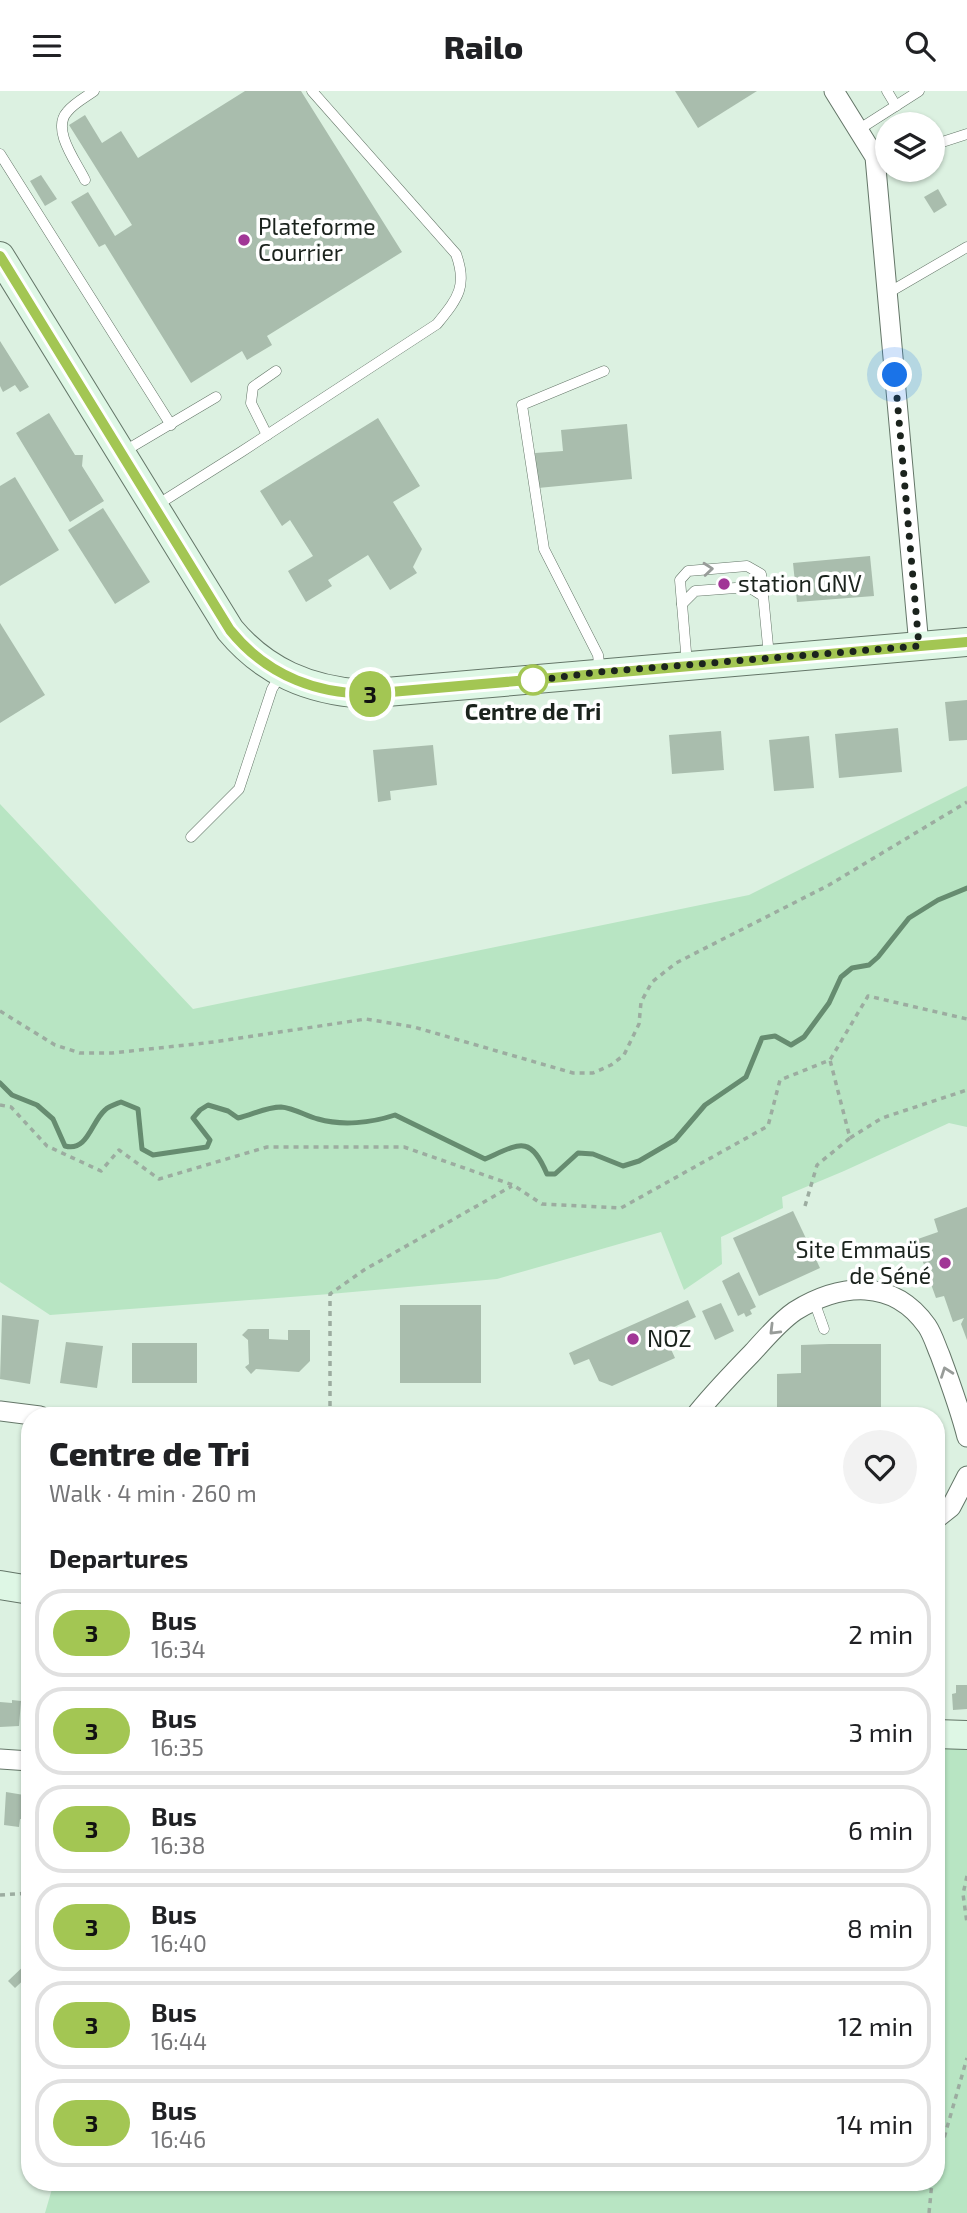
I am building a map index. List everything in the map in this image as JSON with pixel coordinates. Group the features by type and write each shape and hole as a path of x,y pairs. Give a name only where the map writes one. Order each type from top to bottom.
{"main road":[{"path":"0,256 230,630 244,647 282,674 325,690 363,694 967,642"},
{"path":"0,1585 21,1588"},
{"path":"945,1734 967,1735"}],"street":[{"path":"834,91 875,156"},
{"path":"882,182 887,293 919,646"},
{"path":"703,1407 776,1327 794,1312 814,1301 849,1290 869,1289 889,1294 906,1303 930,1329 967,1437"},
{"path":"0,1412 21,1414"},
{"path":"945,1512 951,1507 967,1476"},
{"path":"945,1723 967,1729"},
{"path":"0,1759 21,1760"}],"lane":[{"path":"85,180 62,131 62,122 65,113 94,91"},
{"path":"155,506 437,324 452,305 460,289 462,278 456,254 312,91"},
{"path":"887,91 896,106"},
{"path":"858,130 919,91"},
{"path":"945,141 967,134"},
{"path":"0,154 171,425"},
{"path":"887,293 967,247"},
{"path":"267,435 251,403 253,387 276,371"},
{"path":"600,672 598,655 544,549 522,405 604,372"},
{"path":"122,452 216,397"},
{"path":"687,665 680,580 688,571 747,566 761,574 769,658"},
{"path":"682,604 695,591 749,587 763,596"},
{"path":"191,837 239,789 272,689 282,674"},
{"path":"814,1301 824,1329"}],"path":[{"path":"0,1011 55,1045 80,1053 111,1053 201,1043 366,1019 414,1027 573,1073 593,1073 611,1065 624,1055 639,1024 641,1002 652,982 676,963 829,885 967,802"},
{"path":"0,1105 11,1107 47,1146 101,1171 119,1150 159,1179 268,1147 404,1147 513,1185 542,1204 621,1208 768,1126 780,1080 830,1060 868,996 967,1019"},
{"path":"830,1060 850,1138"},
{"path":"805,1206 817,1165 850,1138 882,1118 967,1090"},
{"path":"330,1407 330,1294 364,1270 513,1185"},
{"path":"967,1876 963,1893 967,1923"},
{"path":"0,1895 21,1894"},
{"path":"945,2134 967,2058"},
{"path":"929,2213 931,2191"}],"green space":[{"path":"967,786 967,1127 949,1123 782,1197 783,1208 721,1237 722,1264 684,1290 661,1232 497,1279 330,1294 50,1315 0,1282 0,804 193,1009 749,895"},
{"path":"945,1743 967,1744 967,2213 45,2213 51,2191 945,2191"}],"building":[{"name":"Plateforme Courrier","path":"245,91 301,91 402,252 267,336 272,345 247,360 242,351 191,383 105,244 99,247 71,202 88,192 115,236 132,225 69,125 85,115 102,143 121,131 138,158"},
{"path":"675,91 757,91 698,128"},
{"path":"41,175 57,199 45,206 30,181"},
{"path":"938,189 947,205 934,213 924,197"},
{"path":"0,341 29,387 20,392 15,385 3,392 0,386"},
{"path":"49,413 75,455 83,455 82,466 104,501 70,522 16,433"},
{"path":"378,418 420,486 393,502 422,549 413,567 417,573 390,590 368,555 328,580 332,586 306,602 288,571 313,556 290,520 282,526 260,491"},
{"path":"627,424 632,479 538,488 535,453 563,451 561,430"},
{"path":"15,477 59,550 0,586 0,486"},
{"path":"103,508 150,582 115,604 68,530"},
{"path":"870,556 874,596 797,602 793,563"},
{"path":"0,623 45,695 0,723"},
{"path":"967,700 967,740 949,741 945,702"},
{"path":"898,728 902,772 839,778 835,734"},
{"path":"721,731 724,770 672,774 669,735"},
{"path":"809,736 814,788 774,791 769,740"},
{"path":"433,745 437,785 390,791 391,800 378,802 373,750"},
{"name":"Site Emmaüs de Séné","path":"967,1207 967,1340 961,1324 964,1318 953,1322 944,1296 936,1298 915,1240 938,1232 934,1219"},
{"path":"793,1211 820,1268 759,1296 733,1238"},
{"path":"739,1272 756,1307 750,1310 752,1314 746,1317 744,1313 738,1316 722,1281"},
{"name":"NOZ","path":"688,1300 696,1317 663,1332 675,1358 612,1386 599,1381 589,1359 574,1365 569,1353"},
{"path":"721,1303 734,1331 715,1340 702,1311"},
{"path":"400,1305 481,1305 481,1383 400,1383"},
{"path":"2,1315 39,1320 30,1384 0,1379"},
{"path":"248,1329 269,1329 269,1339 288,1340 288,1330 310,1330 310,1361 299,1372 256,1369 251,1374 245,1367 249,1364 248,1340 242,1335"},
{"path":"66,1342 103,1346 97,1388 60,1383"},
{"path":"132,1343 197,1343 197,1383 132,1383"},
{"path":"881,1344 881,1407 777,1407 777,1374 801,1373 801,1345"},
{"path":"956,1685 967,1685 967,1709 953,1710 952,1694 956,1693"},
{"path":"12,1700 21,1701 19,1726 0,1727 0,1702 12,1703"},
{"path":"6,1792 21,1794 19,1827 4,1825"},
{"path":"21,1969 21,1982 15,1988 8,1981"}],"waterway":[{"path":"0,1083 12,1095 37,1105 53,1119 65,1146 79,1145 100,1115 121,1102 138,1109 142,1149 153,1155 207,1147 210,1140 193,1118 208,1105 228,1111 238,1118 281,1107 318,1119 347,1123 366,1122 395,1115 485,1159 507,1149 522,1146 535,1153 547,1174 555,1174 578,1153 593,1154 623,1166 639,1161 675,1140 705,1105 746,1077 762,1038 775,1036 791,1045 804,1037 829,1003 841,977 852,968 869,965 909,918 938,900 967,888"}],"bus line":[{"name":"3","path":"0,256 230,630 244,647 261,660 282,674 306,684 343,693 379,693 967,642"}],"place":[{"name":"Plateforme Courrier","path":"244,240"},
{"name":"station GNV","path":"724,584"},
{"name":"Centre de Tri","path":"533,680"},
{"name":"Site Emmaüs de Séné","path":"945,1263"},
{"name":"NOZ","path":"633,1339"}],"route":[{"path":"533,680 530,681 600,672 919,646 895,375"}]}
